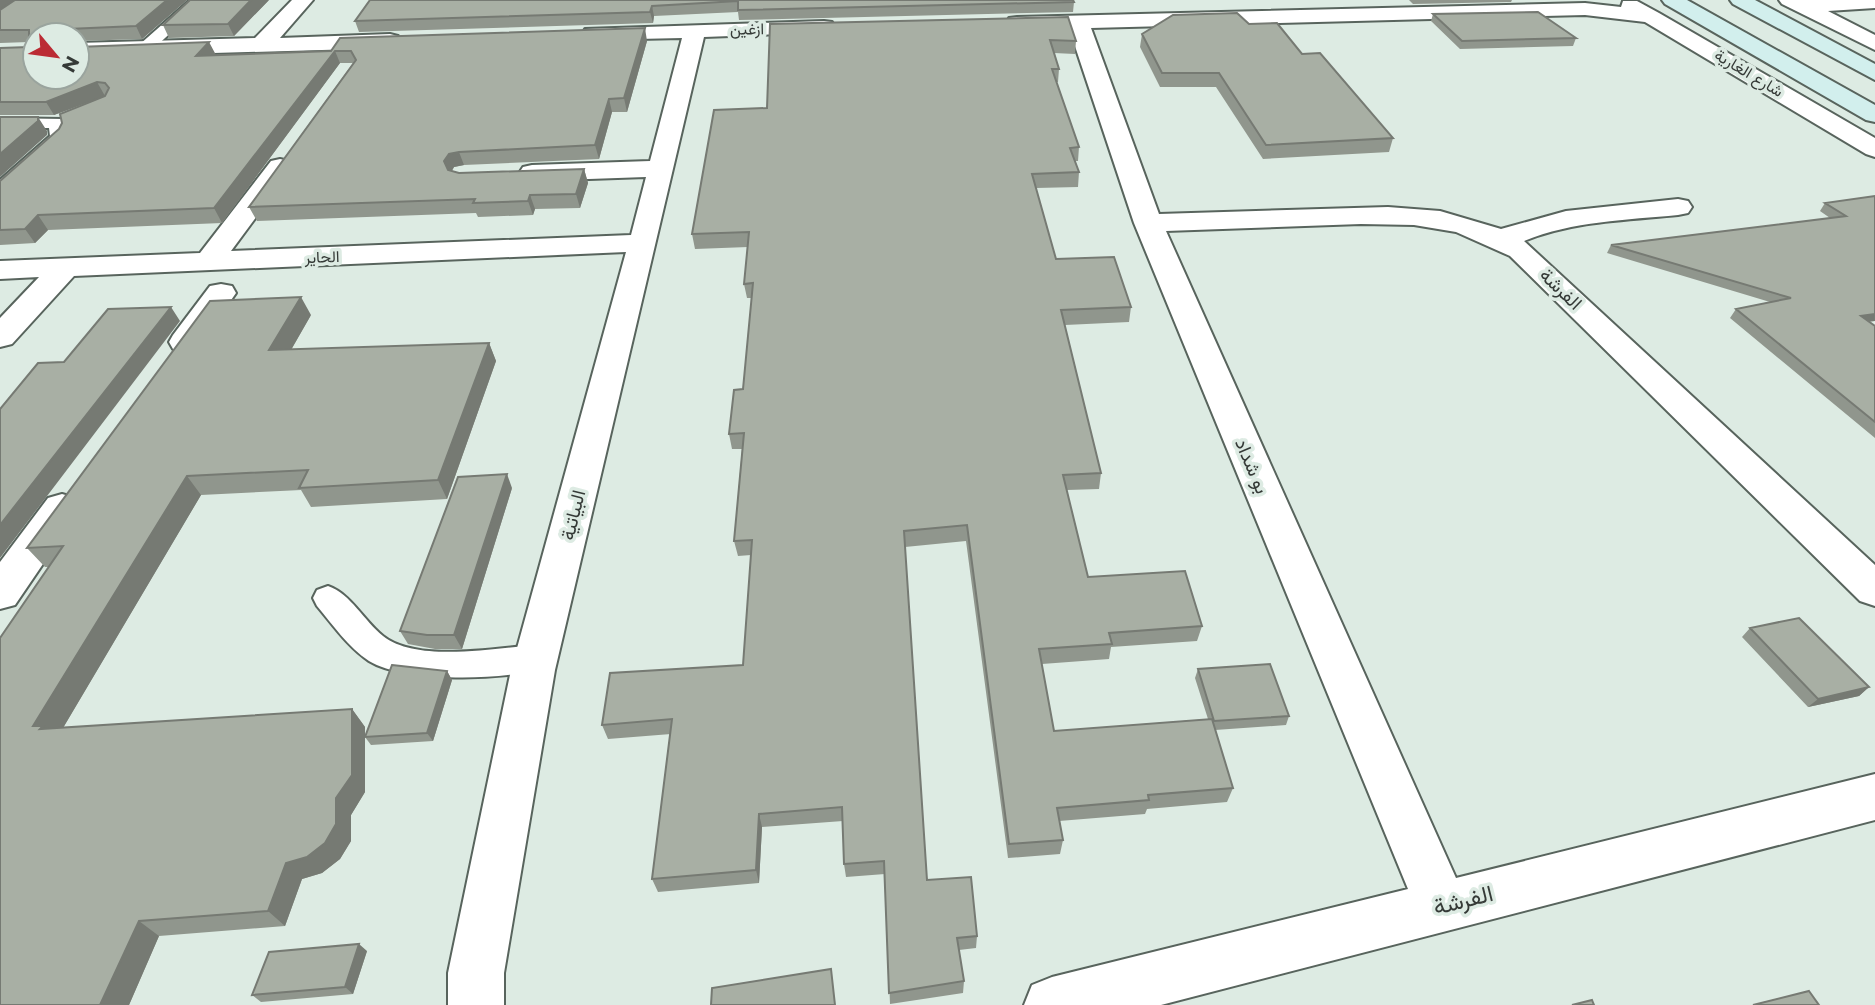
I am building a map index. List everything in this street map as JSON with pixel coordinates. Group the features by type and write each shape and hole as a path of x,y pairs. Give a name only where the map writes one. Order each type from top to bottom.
{"street":[{"path":"261,45 303,0"},
{"path":"1239,0 1256,18"},
{"name":"شارع الغارية","path":"1622,0 1875,149"},
{"name":"شارع الغارية","path":"1672,0 1875,115"},
{"path":"1740,0 1875,73"},
{"path":"1797,4 1875,2"},
{"path":"996,23 1256,18 1588,4 1652,17"},
{"path":"1797,4 1875,43"},
{"name":"بو شداد","path":"1078,22 1148,223 1441,905"},
{"name":"ازغين","path":"571,35 845,27"},
{"name":"البياتية","path":"475,1005 476,973 536,658 695,30"},
{"path":"91,50 408,41"},
{"path":"1695,41 1798,71"},
{"path":"164,370 215,277 293,149"},
{"path":"503,174 661,169"},
{"path":"1502,239 1530,227 1574,217 1678,207"},
{"name":"الفرشة","path":"1148,223 1414,214 1459,222 1502,239 1520,250 1875,590"},
{"name":"الحاير","path":"0,270 65,268 215,277 643,243"},
{"path":"0,337 65,268"},
{"path":"0,593 82,482"},
{"name":"الفرشة","path":"1052,1005 1875,797"}],"lane":[{"path":"145,48 199,0"},
{"path":"0,123 63,120 59,137 0,190"},
{"path":"328,598 362,636 389,657 420,664 536,658"}],"building":[{"path":"15,0 167,0 136,26 91,28 91,21 21,21 21,30 0,30 0,10"},
{"path":"190,0 251,0 228,24 163,25"},
{"path":"370,0 1073,0 1074,2 738,10 738,1 652,6 650,12 355,21"},
{"path":"1538,12 1576,38 1462,41 1433,14"},
{"path":"1237,13 1249,24 1277,23 1302,54 1320,53 1393,138 1266,145 1219,73 1162,73 1142,34 1173,15"},
{"path":"1068,17 1076,41 1050,40 1059,69 1052,69 1079,147 1070,148 1079,172 1032,174 1056,259 1114,257 1131,307 1061,310 1101,473 1063,475 1088,577 1185,571 1202,626 1109,633 1112,644 1039,649 1054,731 1212,719 1233,788 1148,795 1149,800 1057,808 1063,840 1009,844 967,525 904,531 927,880 971,877 977,936 957,938 964,981 889,993 884,861 844,864 842,807 759,814 756,870 652,879 672,719 602,725 610,673 743,665 752,540 734,541 744,433 729,434 734,390 743,389 753,283 744,284 749,232 692,234 714,110 767,108 770,24"},
{"path":"645,28 624,98 609,99 595,145 459,152 449,154 444,161 448,170 459,173 584,169 576,194 530,195 528,201 473,203 475,199 249,207 356,60 351,51 335,51 214,208 38,215 25,229 0,230 0,181 59,129 62,123 60,114 105,96 109,88 105,83 91,84 91,46 209,42 196,56 331,51 340,38"},
{"path":"21,47 21,91 74,91 46,102 0,102 0,48"},
{"path":"0,117 38,117 38,121 0,154"},
{"path":"1875,196 1875,314 1861,316 1875,326 1875,422 1736,309 1791,298 1611,245 1846,216 1825,203"},
{"path":"301,297 269,350 489,343 438,480 299,488 308,470 187,476 33,726 43,726 40,729 352,709 352,775 336,798 336,824 325,843 307,857 286,863 268,911 139,921 100,1005 0,1005 0,638 63,546 27,548 210,301"},
{"path":"171,307 0,525 0,409 38,363 64,362 108,309"},
{"path":"507,474 454,635 400,631 458,477"},
{"path":"1799,618 1869,687 1818,699 1750,628"},
{"path":"1270,664 1289,716 1214,721 1198,669"},
{"path":"392,665 447,671 427,733 365,737"},
{"path":"359,944 345,987 252,995 269,952"},
{"path":"831,969 835,1005 711,1005 712,988"},
{"path":"1809,991 1819,1005 1753,1005"},
{"path":"1592,1000 1594,1005 1572,1005"}]}
